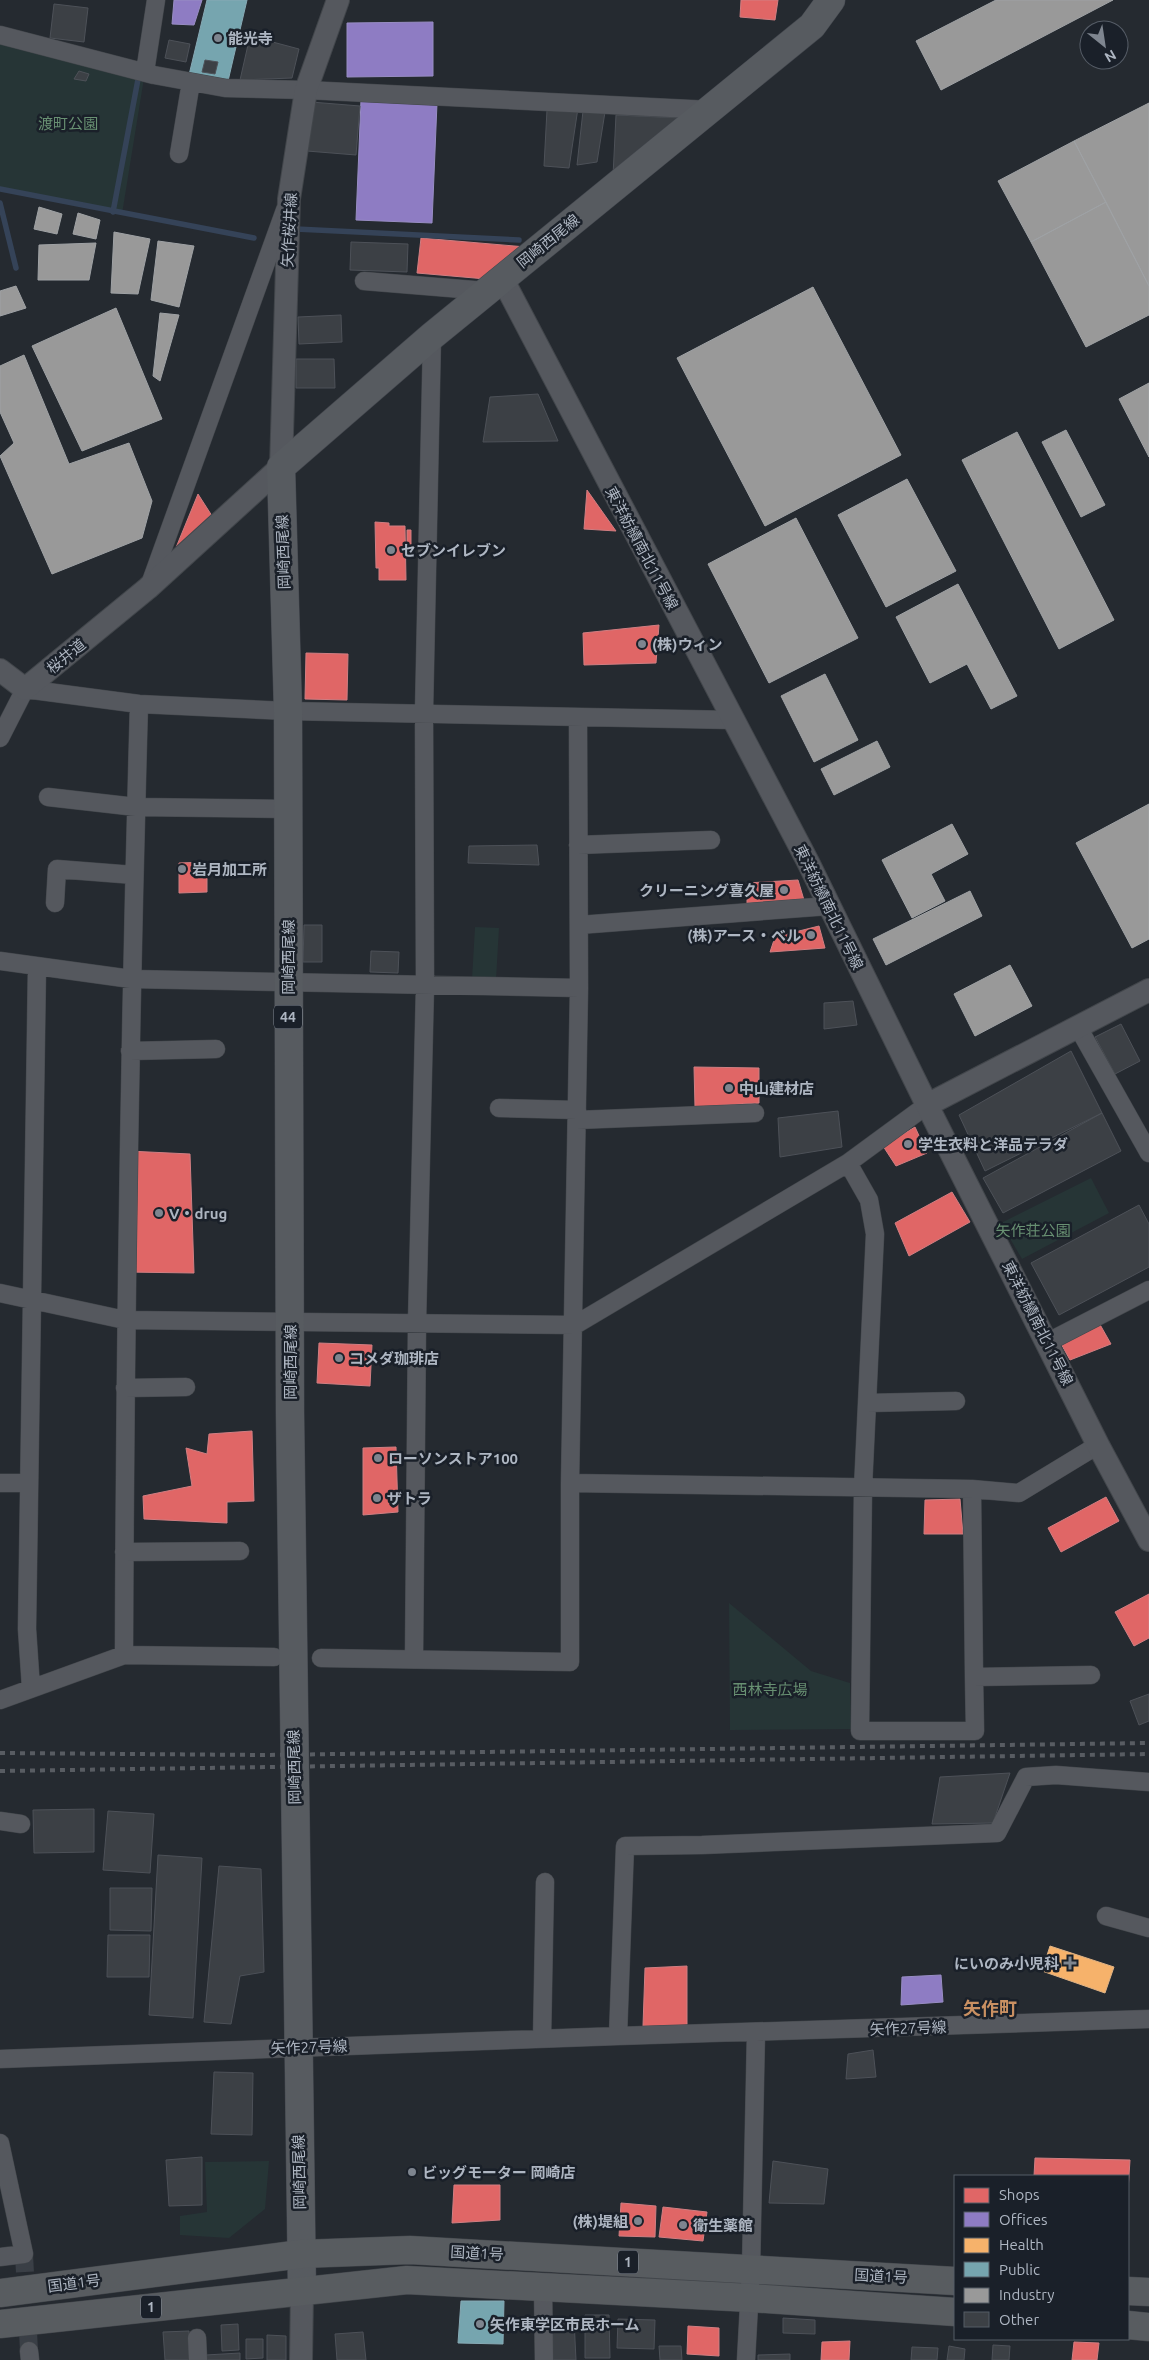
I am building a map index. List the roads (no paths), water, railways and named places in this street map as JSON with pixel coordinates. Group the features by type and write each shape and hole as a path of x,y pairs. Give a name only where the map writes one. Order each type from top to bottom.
{"highway":[{"name":"国道1号","path":"0,2293 301,2254 410,2250 954,2281"},
{"name":"国道1号","path":"0,2324 407,2280 750,2298 954,2312"},
{"path":"1129,2291 1149,2292"},
{"path":"1129,2325 1149,2327"}],"main road":[{"name":"岡崎西尾線","path":"302,2291 290,1322 288,711 281,467 494,284 712,110 812,26 831,0"}],"street":[{"path":"145,72 156,0"},
{"name":"矢作桜井線","path":"281,467 289,199 306,90 338,0"},
{"path":"0,35 145,72 225,88 306,90 712,110"},
{"path":"179,154 191,82"},
{"path":"148,588 289,199"},
{"path":"364,281 494,284"},
{"name":"東洋紡績南北11号線","path":"494,284 732,720 829,906 1098,1445 1149,1540"},
{"path":"414,1660 417,1323 424,986 424,712 432,336"},
{"name":"桜井道","path":"0,738 25,689 148,588 281,467"},
{"path":"0,670 25,689 139,704 288,711 424,712 578,718 732,720"},
{"path":"124,1655 125,1320 131,979 139,704"},
{"path":"321,1658 570,1662 570,1483 579,988 578,718"},
{"path":"48,797 136,807 288,809"},
{"path":"578,845 711,840"},
{"path":"55,903 57,869 134,875"},
{"path":"579,925 829,906"},
{"path":"0,961 131,979 579,988"},
{"path":"31,1688 27,1630 37,966"},
{"path":"0,1293 125,1320 574,1325 848,1163 927,1105 1149,990"},
{"path":"1078,1027 1149,1153"},
{"path":"130,1051 216,1049"},
{"path":"499,1108 577,1115 755,1113"},
{"path":"848,1163 869,1200 875,1234 863,1488 860,1731 975,1731 972,1489"},
{"path":"1048,1342 1149,1290"},
{"path":"125,1388 186,1387"},
{"path":"867,1403 956,1401"},
{"path":"570,1483 972,1489 1019,1493 1098,1445"},
{"path":"0,1483 29,1483"},
{"path":"124,1552 240,1551"},
{"path":"0,1700 124,1655 274,1657"},
{"path":"974,1677 1090,1675"},
{"path":"618,2036 625,1846 702,1845 998,1833 1026,1777 1056,1775 1149,1782"},
{"path":"0,1822 22,1824"},
{"path":"542,2039 545,1882"},
{"path":"1106,1916 1149,1928"},
{"name":"矢作27号線","path":"0,2059 298,2047 1149,2019"},
{"path":"746,2360 751,2269 756,2032"},
{"path":"0,2143 24,2254 0,2257"},
{"path":"543,2288 544,2360"},
{"path":"301,2360 302,2291"},
{"path":"197,2338 198,2360"}],"waterway":[{"path":"113,212 139,74"},
{"path":"0,189 254,238"},
{"path":"0,203 16,268"},
{"path":"296,229 519,240"}],"tunnel":[{"path":"24,2254 29,2351"}],"railway":[{"path":"0,1753 264,1755 1149,1743"},
{"path":"0,1771 1149,1754"}],"place":[{"name":"能光寺","path":"218,38"},
{"name":"セブンイレブン","path":"391,550"},
{"name":"(株)ウィン","path":"642,644"},
{"name":"岩月加工所","path":"182,869"},
{"name":"クリーニング喜久屋","path":"784,890"},
{"name":"(株)アース・ベル","path":"811,935"},
{"name":"中山建材店","path":"729,1088"},
{"name":"学生衣料と洋品テラダ","path":"908,1144"},
{"name":"V・drug","path":"159,1213"},
{"name":"コメダ珈琲店","path":"339,1358"},
{"name":"ローソンストア100","path":"378,1458"},
{"name":"ザトラ","path":"377,1498"},
{"name":"にいのみ小児科","path":"1070,1963"},
{"name":"ビッグモーター 岡崎店","path":"412,2172"},
{"name":"(株)堤組","path":"638,2221"},
{"name":"衛生薬館","path":"683,2225"},
{"name":"矢作東学区市民ホーム","path":"480,2324"}],"district":[{"name":"矢作町","path":"990,2008"}],"park label":[{"name":"渡町公園","path":"68,123"},
{"name":"矢作荘公園","path":"1033,1230"},
{"name":"西林寺広場","path":"770,1689"}]}
